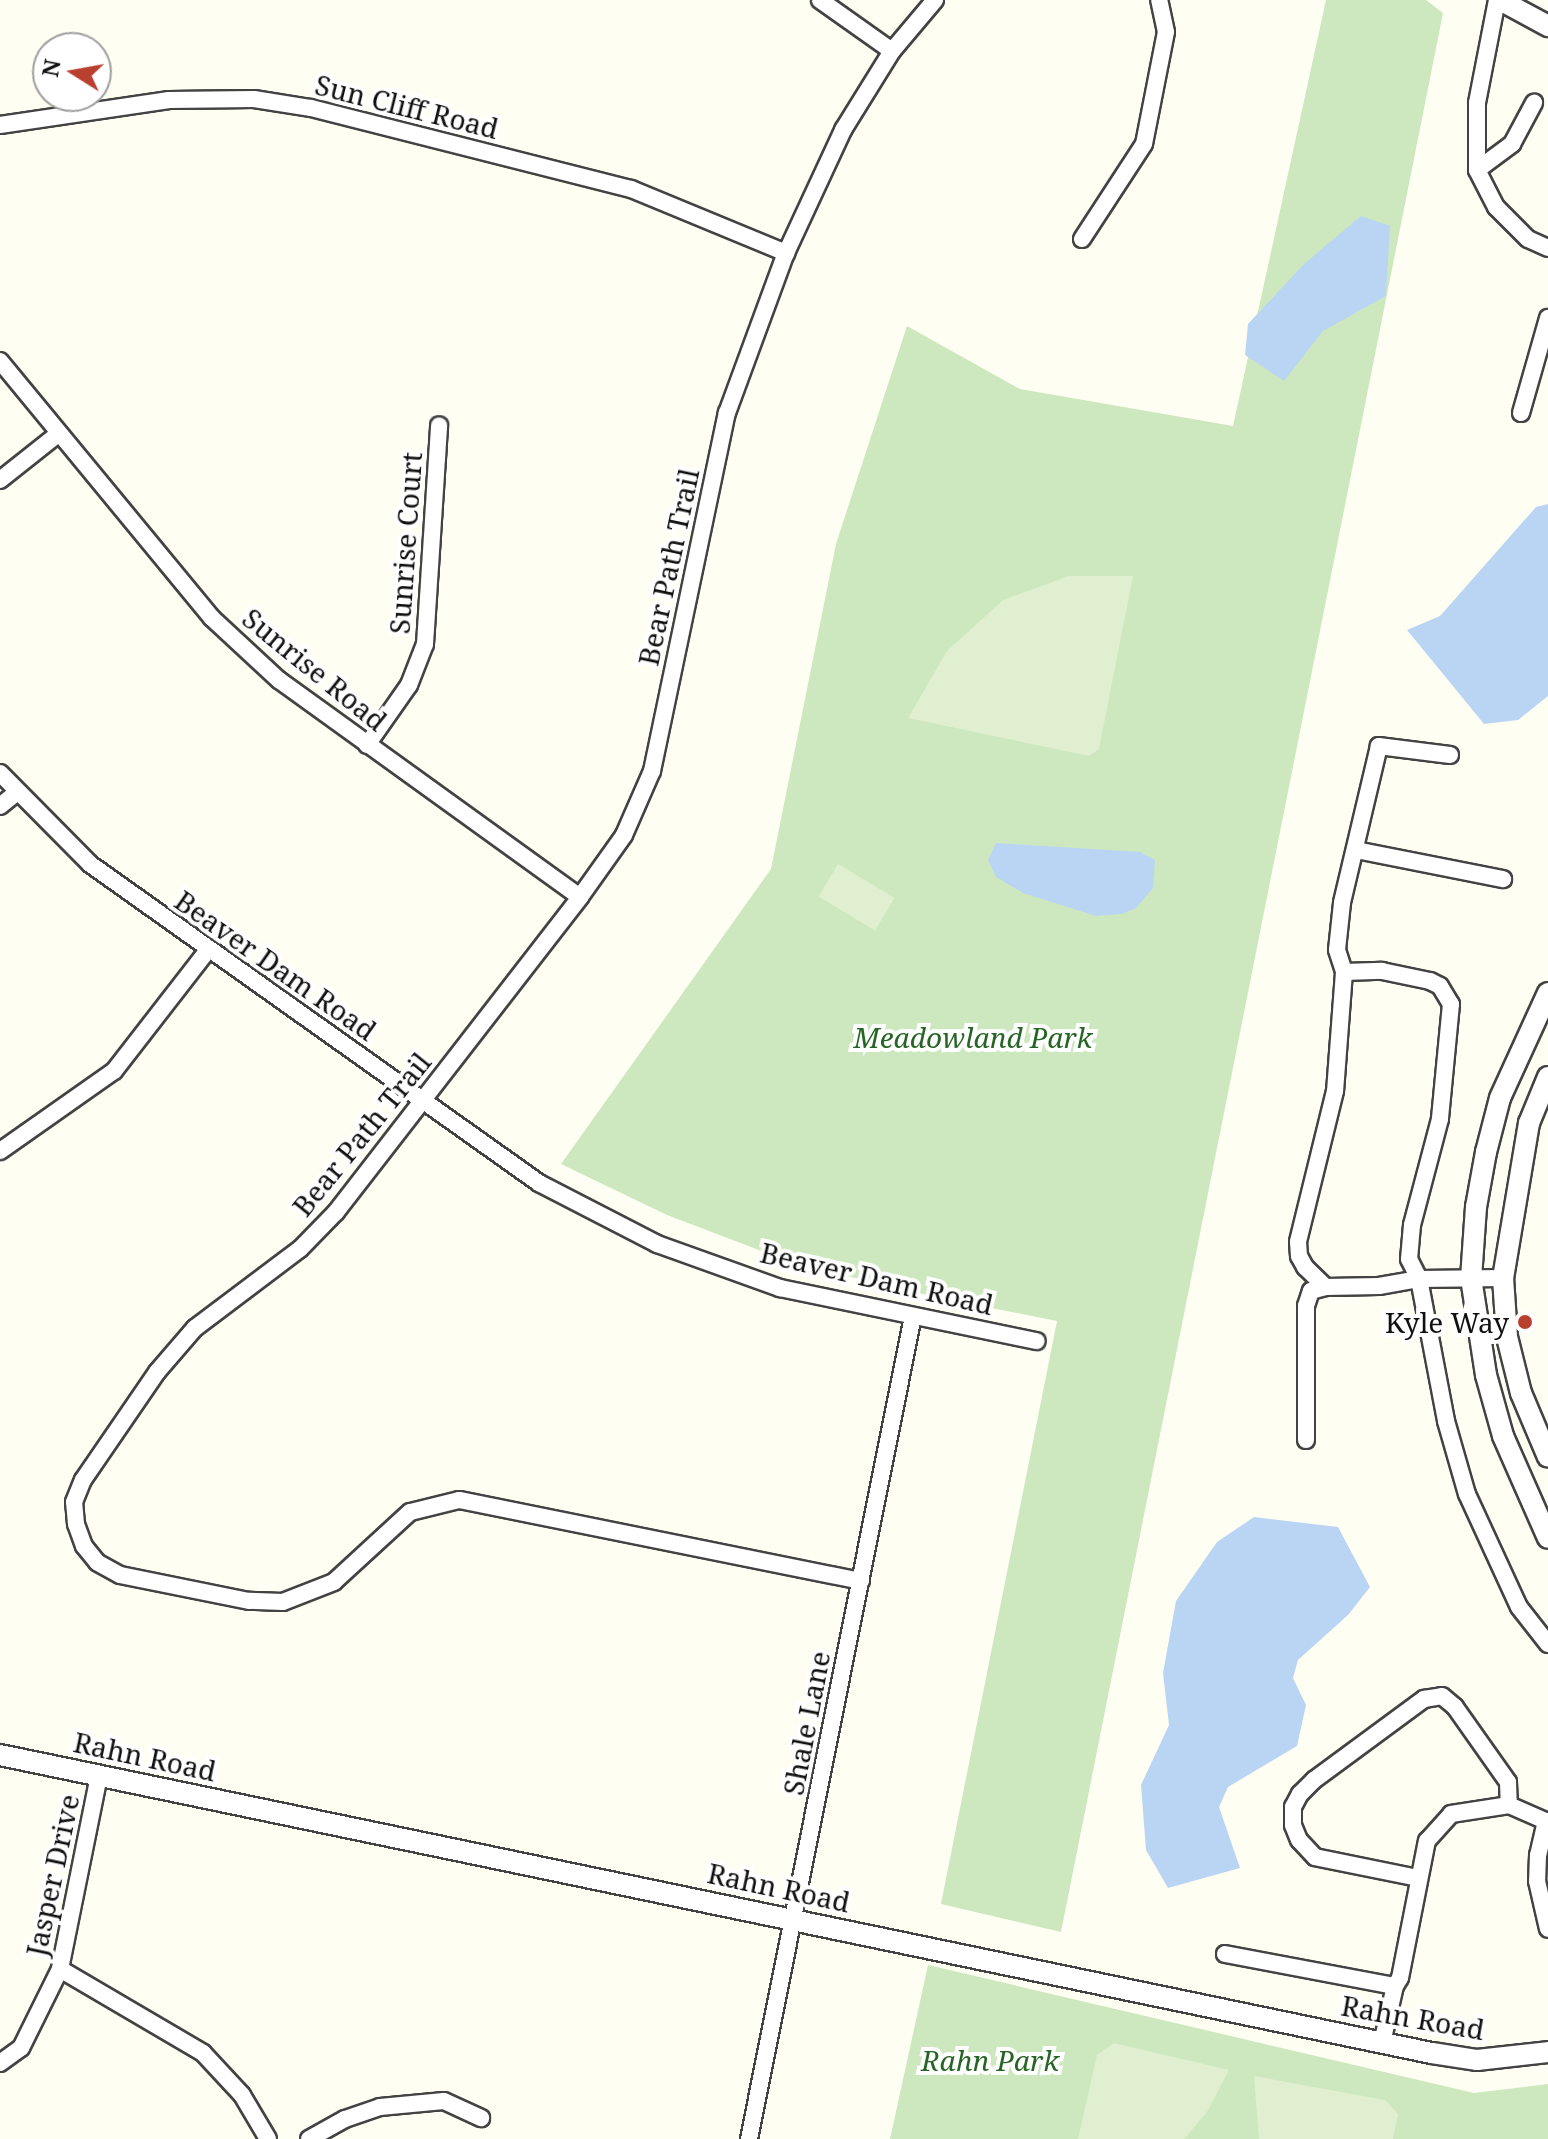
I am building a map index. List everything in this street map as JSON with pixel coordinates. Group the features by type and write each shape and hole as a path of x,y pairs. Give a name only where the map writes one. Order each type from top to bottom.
{"street":[{"path":"820,0 892,51"},
{"name":"Bear Path Trail","path":"861,1581 459,1500 410,1512 334,1582 283,1602 249,1601 120,1575 97,1562 84,1546 76,1524 74,1502 83,1480 157,1372 195,1328 309,1240 336,1212 580,897 624,835 652,771 727,413 786,253 843,130 892,51 935,0"},
{"path":"1082,239 1144,144 1166,32 1159,0"},
{"path":"1548,26 1498,0 1477,103 1477,170 1496,207 1528,239 1548,248"},
{"name":"Sun Cliff Road","path":"0,125 169,100 254,99 297,105 631,189 786,253"},
{"path":"1477,170 1512,144 1534,103"},
{"path":"1521,413 1548,318"},
{"name":"Sunrise Road","path":"0,361 212,618 279,680 580,897"},
{"name":"Sunrise Court","path":"367,745 409,685 425,644 439,425"},
{"path":"0,480 58,434"},
{"path":"1326,1287 1305,1267 1298,1242 1335,1091 1344,972 1337,950 1342,903 1356,850 1367,788 1379,746 1450,755"},
{"name":"Beaver Dam Road","path":"0,773 16,793 90,864 539,1183 657,1244 780,1288 1037,1341"},
{"path":"0,806 16,793"},
{"path":"1356,850 1503,879"},
{"path":"0,1151 114,1071 208,950"},
{"path":"1344,972 1382,971 1430,981 1440,986 1451,1004 1440,1119 1409,1244 1409,1259 1419,1279 1446,1421 1467,1494 1519,1607 1548,1644"},
{"path":"1548,993 1500,1098 1476,1207 1471,1278 1486,1375 1503,1436 1548,1538"},
{"path":"1548,1077 1529,1123 1503,1278 1507,1337 1521,1393 1548,1457"},
{"path":"1306,1440 1306,1306 1311,1291 1326,1287 1379,1286 1419,1279 1503,1278"},
{"name":"Shale Lane","path":"749,2139 913,1316"},
{"path":"1418,1878 1315,1857 1299,1840 1293,1825 1293,1807 1300,1794 1314,1780 1424,1699 1442,1696 1455,1707 1508,1782 1509,1805"},
{"name":"Rahn Road","path":"0,1755 1382,2043 1477,2060 1548,2052"},
{"name":"Jasper Drive","path":"0,2063 21,2048 60,1969 99,1776"},
{"path":"1382,2043 1395,1986 1400,1978 1427,1841 1451,1814 1509,1805 1547,1822 1538,1855 1537,1881 1548,1929"},
{"path":"1225,1954 1395,1986"},
{"path":"60,1969 203,2053 242,2095 268,2139"},
{"path":"309,2139 345,2119 380,2107 444,2101 481,2118"}],"green space":[{"name":"Meadowland Park","path":"1326,0 1426,0 1443,13 1061,1932 941,1904 1057,1321 916,1293 788,1261 667,1215 561,1164 771,869 836,544 907,326 1020,389 1233,426"},
{"path":"1069,576 1133,576 1099,749 1089,756 908,718 947,651 1003,600"},
{"path":"838,864 895,898 875,931 818,897"},
{"name":"Rahn Park","path":"928,1965 1474,2093 1548,2084 1548,2139 890,2139"},
{"path":"1114,2043 1229,2070 1207,2112 1184,2139 1078,2139 1097,2055"},
{"path":"1254,2076 1385,2100 1398,2114 1393,2139 1259,2139"}],"water":[{"path":"1361,216 1390,226 1386,296 1323,331 1284,381 1245,355 1248,324 1304,264"},
{"path":"1548,504 1548,696 1518,720 1484,724 1407,630 1440,616 1536,507"},
{"path":"996,843 1140,852 1155,860 1153,888 1136,908 1122,914 1096,916 1023,893 996,877 988,860"},
{"path":"1254,1517 1338,1527 1370,1587 1348,1615 1298,1660 1293,1678 1306,1705 1297,1746 1228,1787 1219,1807 1240,1868 1168,1888 1146,1850 1141,1785 1169,1725 1163,1673 1176,1601 1217,1542"}],"place":[{"name":"Kyle Way","path":"1525,1322"}]}
